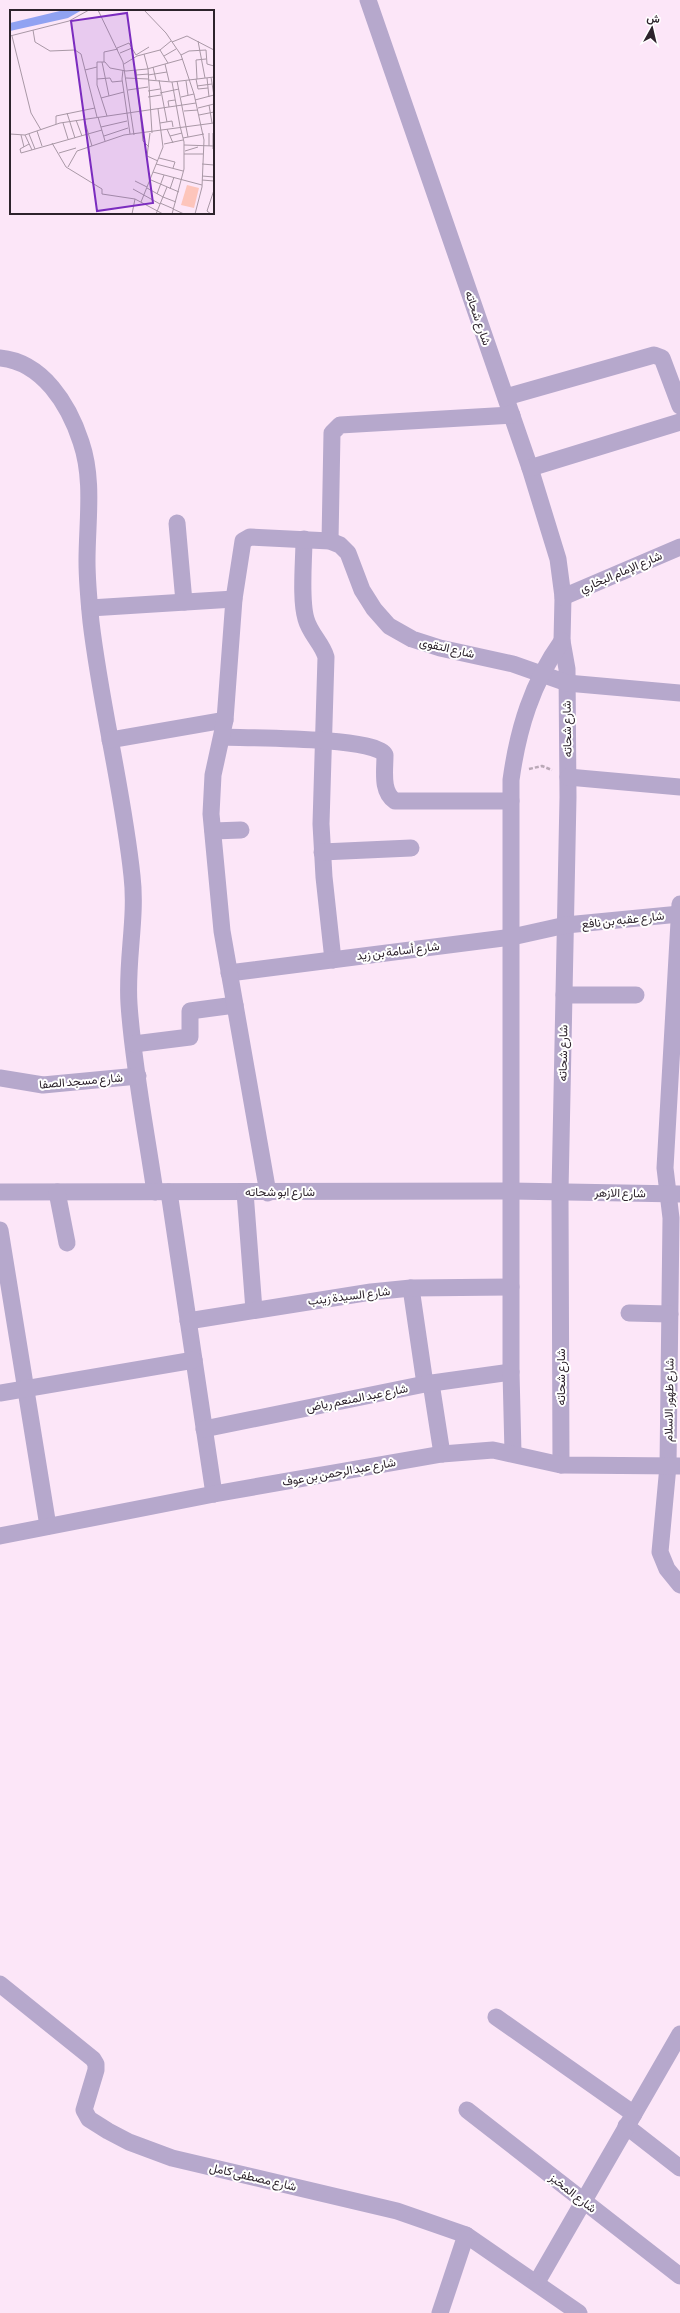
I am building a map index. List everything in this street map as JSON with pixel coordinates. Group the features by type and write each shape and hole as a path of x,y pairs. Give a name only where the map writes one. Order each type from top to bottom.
{"street":[{"name":"شارع شحاته","path":"368,0 506,397 554,541 562,598 562,642 567,669 568,797 560,1192 561,1465"},
{"path":"506,397 654,355 662,358 680,406"},
{"path":"0,358 26,365 42,376 69,413 86,456 89,487 87,563 97,673 110,740 132,875 133,898 128,972 129,1004 138,1076 188,1321 214,1494"},
{"path":"330,541 332,433 340,425 512,415"},
{"path":"530,468 680,422"},
{"path":"177,523 184,602"},
{"name":"شارع التقوى","path":"234,599 244,539 250,537 330,541 340,545 348,553 362,590 374,609 389,626 412,639 440,648 484,656 567,683 680,693"},
{"path":"304,539 304,612 309,628 322,645 326,657 322,852 333,960"},
{"name":"شارع الإمام البخاري","path":"562,598 678,547"},
{"path":"90,608 234,599 224,729 213,775 213,832 222,931 268,1193"},
{"path":"513,1453 511,1372 511,780 520,729 527,706 542,674 562,642"},
{"path":"110,740 224,729 324,740 383,751 386,791 389,797 396,801 511,802"},
{"path":"568,777 680,787"},
{"path":"213,832 241,830"},
{"path":"322,852 410,848"},
{"name":"شارع عقبه بن نافع","path":"566,926 680,911"},
{"name":"شارع ظهور الاسلام","path":"680,911 665,1168 674,1194 672,1218 674,1466 660,1552 662,1561 680,1585"},
{"name":"شارع أسامة بن زيد","path":"229,973 512,937 566,926"},
{"path":"564,995 636,995"},
{"path":"134,1044 190,1037 190,1011 235,1005"},
{"name":"شارع مسجد الصفا","path":"0,1078 43,1086 138,1076"},
{"path":"0,1180 0,1192"},
{"name":"شارع ابو شحاته","path":"0,1192 560,1192"},
{"path":"57,1192 67,1242"},
{"path":"245,1192 254,1310"},
{"name":"شارع الازهر","path":"560,1192 674,1194"},
{"path":"0,1230 48,1526"},
{"name":"شارع السيدة زينب","path":"188,1321 332,1297 411,1288 511,1287"},
{"path":"411,1288 442,1454"},
{"path":"629,1313 673,1322"},
{"path":"0,1393 194,1360"},
{"name":"شارع عبد المنعم رياض","path":"204,1429 428,1384 511,1372"},
{"name":"شارع عبد الرحمن بن عوف","path":"0,1536 214,1494 442,1454 475,1450 513,1453 561,1465 674,1466"},
{"name":"شارع مصطفى كامل","path":"0,1984 93,2059 96,2064 96,2070 84,2106 85,2113 89,2119 108,2131 129,2142 172,2158 403,2212 466,2235 537,2282 580,2313"},
{"path":"496,2017 630,2120 680,2168"},
{"path":"537,2282 680,2034"},
{"name":"شارع المخبز","path":"467,2110 680,2276"},
{"path":"440,2313 466,2235"}],"path":[{"path":"511,780 536,766 547,767 556,775 568,797"}]}
